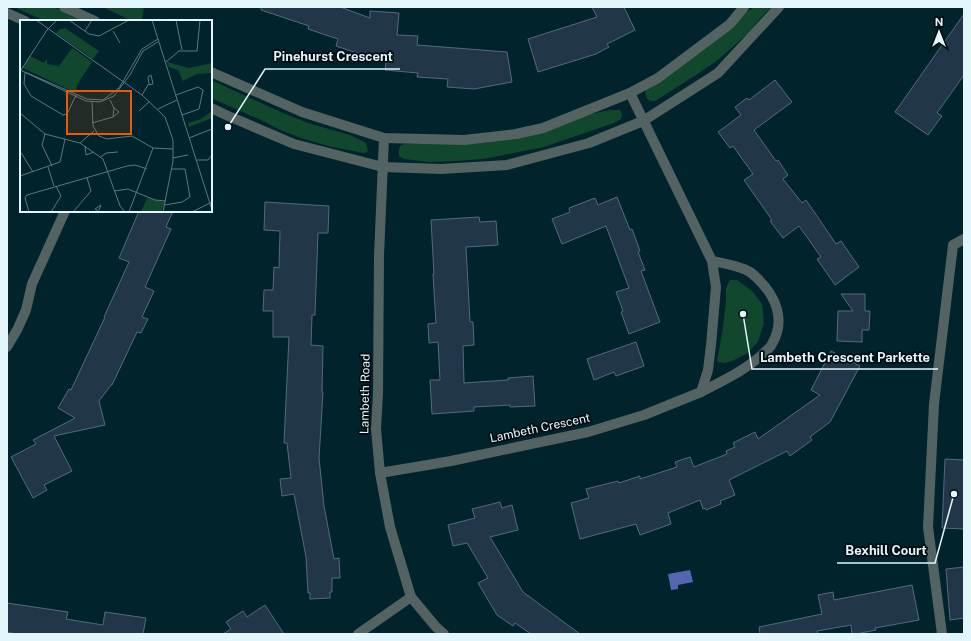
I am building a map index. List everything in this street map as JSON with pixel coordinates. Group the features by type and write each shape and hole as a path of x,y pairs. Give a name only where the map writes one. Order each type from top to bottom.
{"street":[{"path":"64,7 93,20"},
{"path":"212,72 302,112 384,138 464,140 516,134 543,128 630,93 658,78 730,24 744,7"},
{"path":"212,108 294,144 383,167 441,169 507,165 589,143 643,120 718,73 779,7"},
{"path":"7,13 23,20"},
{"path":"630,93 712,261 716,287 711,345 701,392"},
{"name":"Lambeth Road","path":"384,138 379,256 378,393 376,429 380,473 390,527 411,597 436,627 444,634"},
{"path":"7,347 26,310 32,284 65,212"},
{"path":"942,634 928,527 934,404 953,245 964,239"},
{"name":"Lambeth Crescent","path":"380,473 451,461 588,432 644,415 701,392 758,360 772,345 778,331 779,316 774,299 765,286 750,272 728,264 712,261"},
{"path":"358,634 411,597"}],"green space":[{"path":"14,7 54,7 82,20 43,20"},
{"path":"103,7 144,7 142,20 130,20"},
{"path":"753,7 772,7 747,34 718,60 655,101 647,99 645,92 646,88 741,14 752,9"},
{"path":"212,80 308,123 350,135 366,143 368,151 363,153 328,146 301,138 212,98"},
{"path":"609,110 620,110 622,114 621,119 614,123 544,147 483,159 456,161 429,162 404,159 399,156 400,146 404,144 445,143"},
{"path":"730,280 737,280 752,291 762,304 764,323 758,342 746,354 724,363 717,362 723,327 726,288"}],"water":[{"path":"690,570 693,582 678,585 678,589 671,590 668,574"}],"building":[{"path":"261,7 340,7 370,18 370,11 399,13 397,35 418,36 417,45 507,52 512,82 474,89 447,87 448,79 417,77 418,73 385,70 386,62 366,60 366,56 336,46 338,39 308,29 309,26 261,10"},
{"path":"592,7 624,7 635,30 607,44 609,47 596,54 538,72 528,39 597,17"},
{"path":"964,14 964,75 937,113 942,116 928,135 895,112"},
{"path":"775,80 792,102 754,130 788,175 783,179 802,203 806,200 836,244 841,241 859,267 835,285 817,259 821,257 799,226 783,238 770,221 772,220 744,180 753,174 733,146 730,148 718,132 741,115 735,107 747,98 749,100"},
{"path":"617,197 630,230 632,229 640,251 638,252 645,270 641,271 660,322 629,334 616,292 629,288 606,226 562,244 552,219 570,212 569,208 595,198 598,205"},
{"path":"265,202 329,206 328,233 318,233 315,315 312,315 311,345 323,346 323,392 319,458 324,506 334,559 339,558 340,578 332,578 332,592 330,592 330,598 310,599 310,593 308,593 306,557 294,494 282,496 280,479 291,478 287,443 284,443 289,337 273,337 273,311 263,311 264,290 273,290 274,267 279,268 280,231 264,230"},
{"path":"139,212 173,212 166,227 171,229 145,287 154,291 142,317 148,319 141,333 137,332 112,385 99,401 105,425 54,436 72,471 44,485 47,490 33,498 11,457 36,444 33,440 75,418 58,408 69,389 71,390 129,262 119,258"},
{"path":"479,217 480,222 496,221 498,245 466,247 470,322 473,322 474,345 463,346 464,383 508,380 508,378 533,376 535,406 510,407 510,405 474,407 474,411 432,414 430,380 440,380 438,342 429,343 428,324 436,323 431,220"},
{"path":"841,294 865,294 865,311 870,311 869,330 862,330 862,342 837,341 838,311 853,311"},
{"path":"636,342 644,366 616,376 614,372 594,380 587,359"},
{"path":"831,351 860,366 830,422 810,437 812,440 790,456 787,451 729,480 735,495 720,501 721,504 706,510 705,508 703,509 700,500 668,513 671,524 640,535 636,524 580,539 571,503 589,498 586,489 618,481 619,483 640,476 640,479 677,467 675,462 690,457 694,467 727,454 726,451 735,447 733,443 755,432 758,439 820,395 811,390"},
{"path":"945,459 964,460 964,529 942,528"},
{"path":"500,502 502,508 512,505 518,530 490,537 523,592 580,634 531,634 515,623 513,626 497,615 478,583 488,578 467,543 453,546 448,525 475,518 472,509"},
{"path":"964,567 964,618 950,620 946,569"},
{"path":"912,585 919,620 875,628 876,630 856,634 852,634 851,625 817,631 818,634 760,634 759,627 822,614 818,595 833,592 834,600"},
{"path":"7,603 68,612 66,619 103,625 105,612 146,618 143,634 16,634 7,632"},
{"path":"265,605 284,634 223,634 231,629 226,622 243,611 247,617"}],"place":[{"name":"Pinehurst Crescent","path":"228,127"},
{"name":"Lambeth Crescent Parkette","path":"743,314"},
{"name":"Bexhill Court","path":"954,494"}]}
